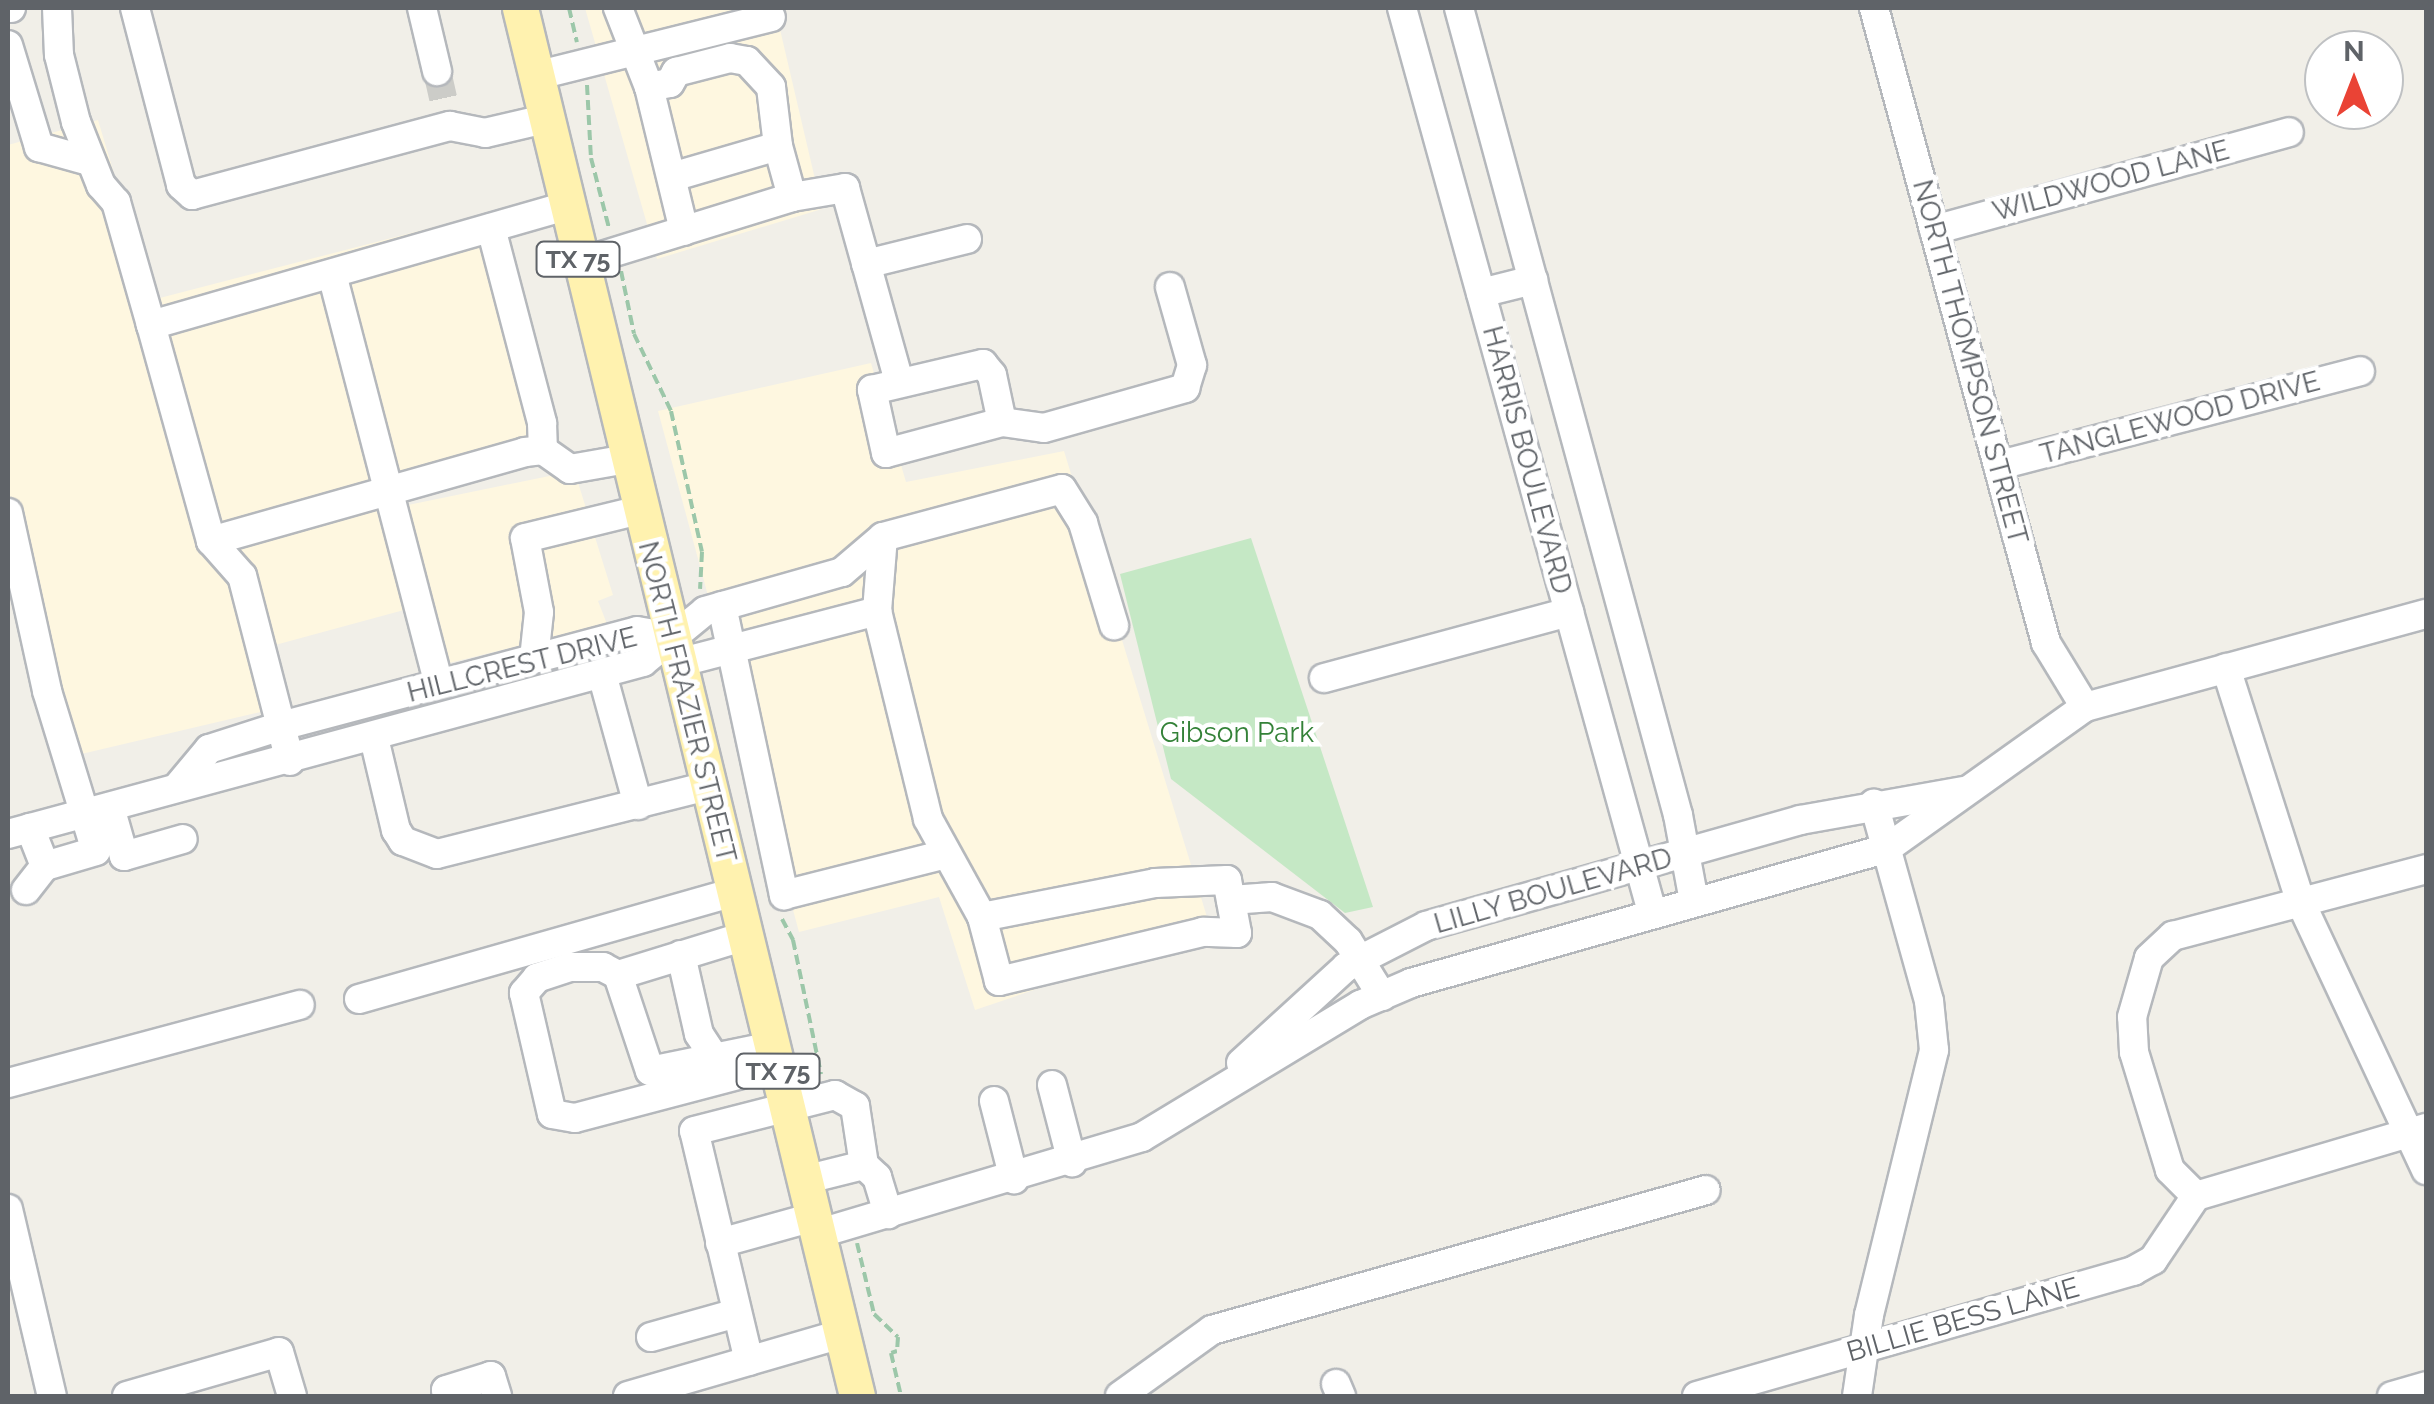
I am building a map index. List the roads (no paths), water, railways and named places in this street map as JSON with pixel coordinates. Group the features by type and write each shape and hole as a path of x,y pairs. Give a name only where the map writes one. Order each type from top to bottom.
{"main road":[{"name":"NORTH FRAZIER STREET","path":"520,8 857,1396"}],"street":[{"path":"57,8 60,54 89,161 116,202 211,541 238,565 290,762"},
{"path":"135,8 181,186 192,195 448,119 485,133 545,120"},
{"path":"422,8 437,71"},
{"path":"618,8 633,54 659,85 684,232"},
{"name":"HARRIS BOULEVARD","path":"1402,8 1652,912"},
{"name":"HARRIS BOULEVARD","path":"1458,8 1678,815 1682,854 1694,901"},
{"name":"NORTH THOMPSON STREET","path":"1874,8 2046,643 2085,708"},
{"path":"535,76 582,61 633,54 770,17"},
{"path":"8,45 17,118 38,148 89,161"},
{"path":"659,85 676,72 730,58 747,61 772,87 780,122 778,146 792,197"},
{"name":"WILDWOOD LANE","path":"1934,230 2289,132"},
{"path":"672,177 778,146"},
{"path":"579,263 792,197 844,188 899,382"},
{"path":"151,325 565,206"},
{"path":"490,228 542,423 543,450"},
{"path":"866,264 967,239"},
{"path":"332,274 439,684"},
{"path":"1481,293 1532,280"},
{"path":"1002,422 992,374 984,364 872,390 886,453 1002,422 1044,428 1185,388 1192,365 1170,287"},
{"name":"TANGLEWOOD DRIVE","path":"2000,464 2360,371"},
{"path":"211,541 543,450 570,469 628,458"},
{"path":"671,635 709,602 842,572 883,537 1062,489 1082,522 1114,625"},
{"path":"534,658 539,612 525,538 640,510"},
{"path":"8,514 47,691 99,810 124,856 183,839"},
{"path":"883,537 878,611 928,820 982,918 998,981 1203,932 1237,933 1226,880 1155,884 982,918"},
{"path":"709,602 728,650 784,895 946,854"},
{"path":"671,635 728,650 878,611"},
{"path":"1324,678 1569,612"},
{"name":"LILLY BOULEVARD","path":"720,1243 815,1226 853,1224 1072,1162 1142,1136 1382,996 1652,912 1886,849 2085,708 2426,614"},
{"name":"HILLCREST DRIVE","path":"179,785 209,748 281,726 637,631 671,635"},
{"name":"HILLCREST DRIVE","path":"19,831 179,785 290,762 644,662 671,635"},
{"path":"2226,668 2301,903 2417,1131 2426,1170"},
{"path":"602,674 638,804"},
{"path":"374,738 396,830 404,841 437,854 638,804 763,804"},
{"name":"LILLY BOULEVARD","path":"1197,1104 1361,958 1426,926 1874,804 1964,791"},
{"path":"1857,1396 1862,1350 1934,1050 1929,1001 1874,804"},
{"path":"26,890 46,866 96,851 99,810"},
{"path":"19,831 46,866"},
{"path":"359,999 731,880 775,857"},
{"path":"2417,1131 2196,1196 2170,1170 2134,1052 2138,987 2149,958 2174,936 2426,869"},
{"path":"1231,900 1272,897 1320,914 1361,958 1382,996"},
{"path":"745,936 618,975 603,967 570,967 537,978 524,993 552,1114 575,1118 774,1056"},
{"path":"681,956 699,1034 716,1060"},
{"path":"618,975 644,1067 666,1071 716,1060 774,1056"},
{"path":"8,1083 300,1005"},
{"path":"1052,1085 1072,1162"},
{"path":"749,1361 694,1131 827,1098 854,1106 864,1165 877,1177 888,1214"},
{"path":"994,1101 1014,1179"},
{"path":"804,1180 864,1165"},
{"path":"1120,1396 1212,1330 1706,1190"},
{"name":"BILLIE BESS LANE","path":"1697,1396 2133,1271 2153,1260 2196,1196"},
{"path":"8,1209 52,1396"},
{"path":"652,1337 737,1313"},
{"path":"628,1396 842,1334"},
{"path":"126,1396 279,1352 292,1396"},
{"path":"448,1396 446,1390 491,1376 497,1396"},
{"path":"2392,1396 2426,1386"}],"tunnel":[{"path":"437,71 446,111"}],"park label":[{"name":"Gibson Park","path":"1237,733"}]}
